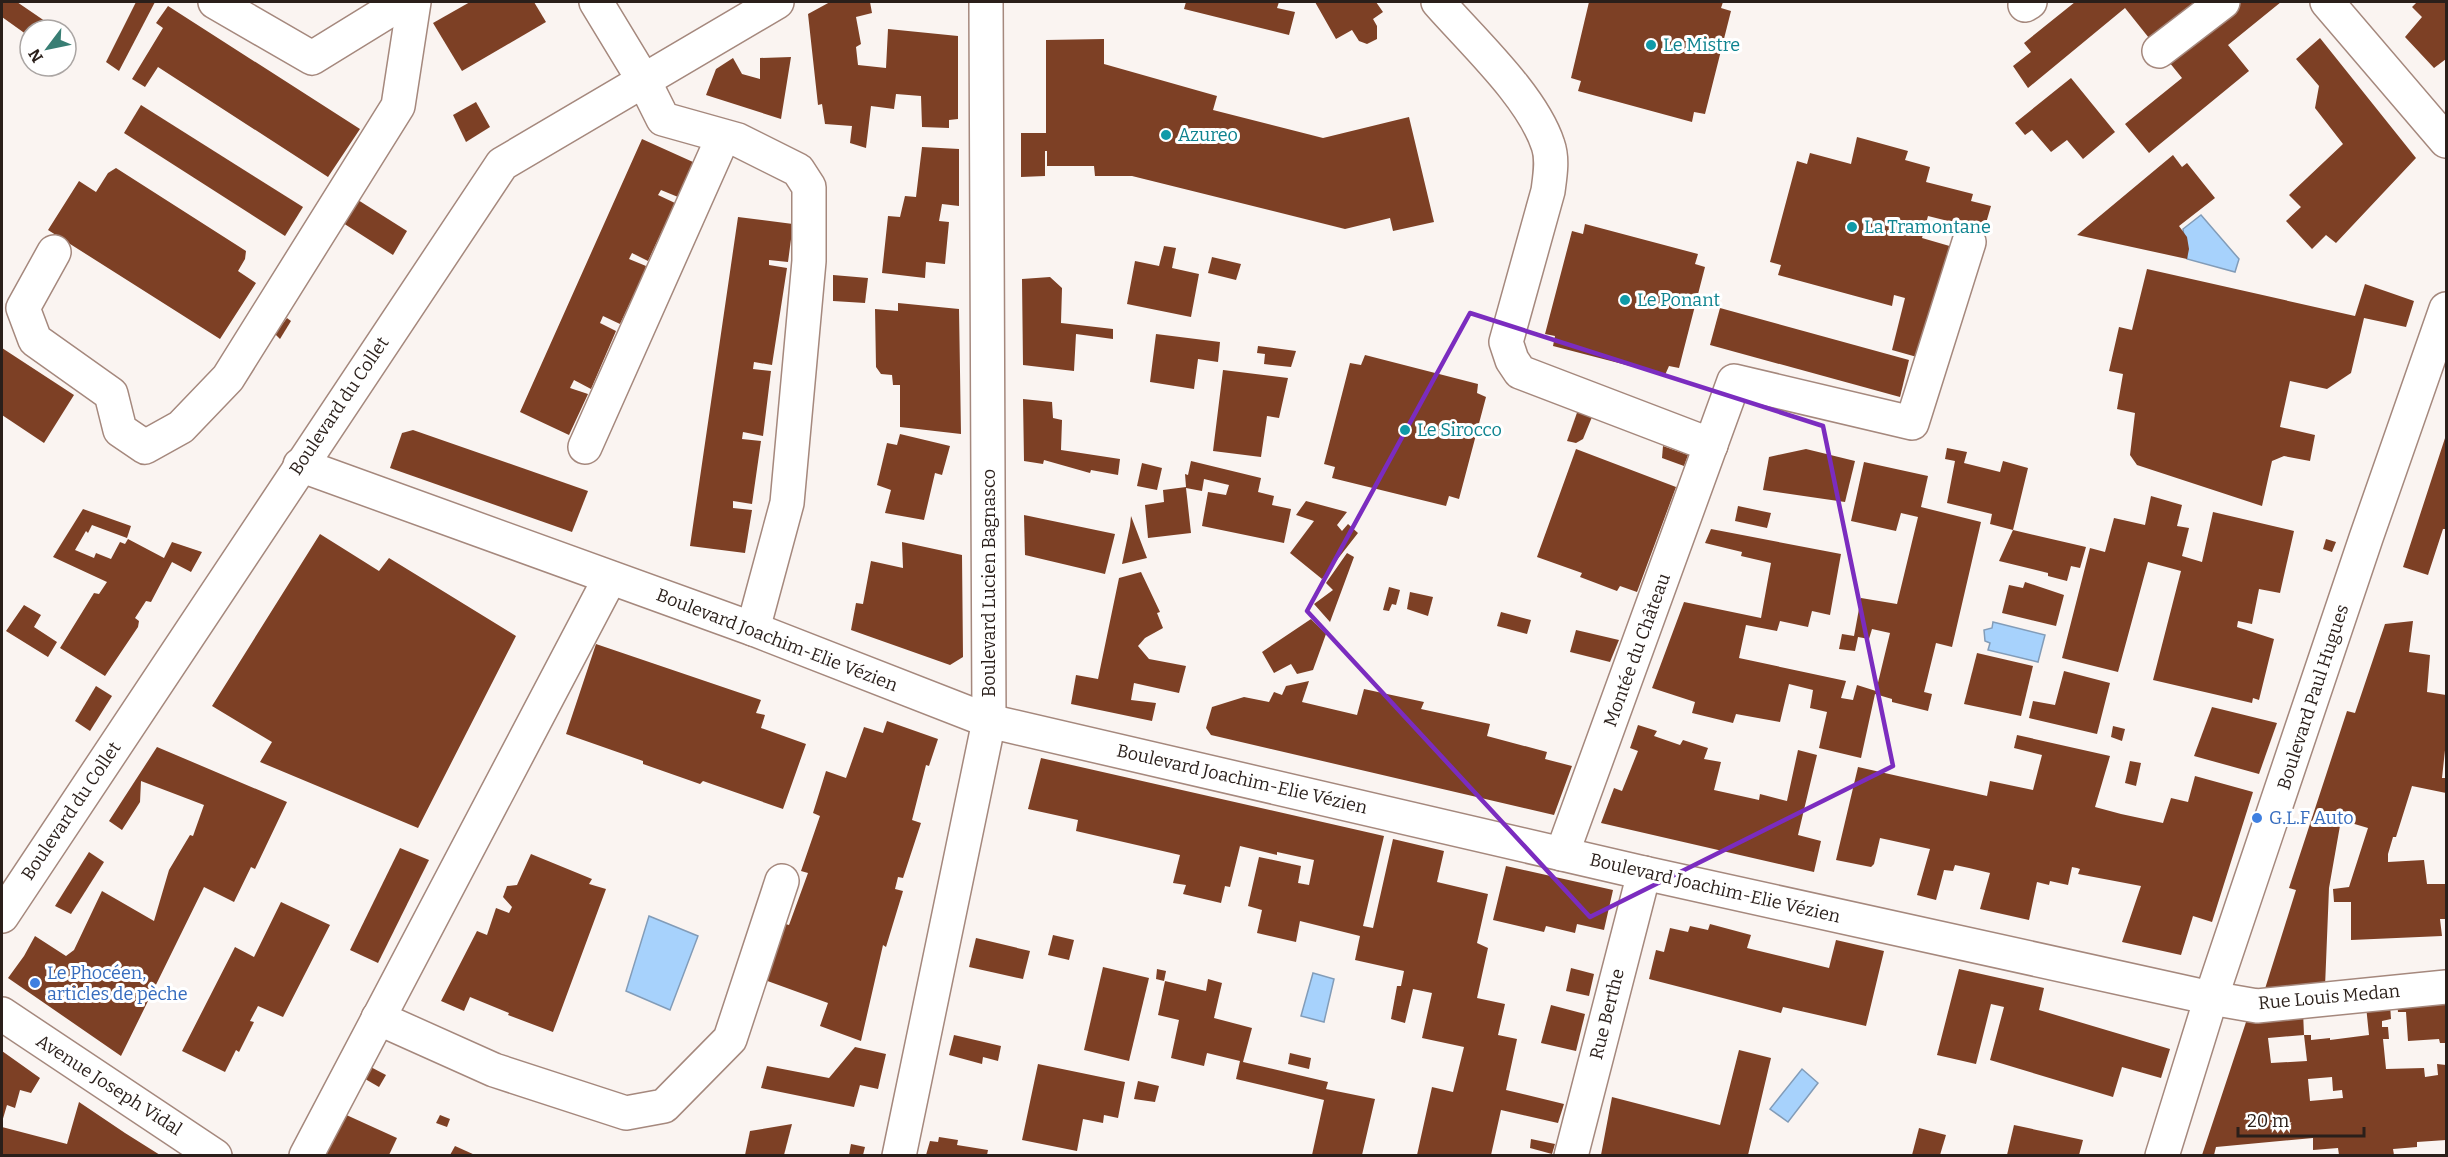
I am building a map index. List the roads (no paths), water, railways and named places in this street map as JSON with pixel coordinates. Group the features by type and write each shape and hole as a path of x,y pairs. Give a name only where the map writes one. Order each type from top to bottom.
{"street":[{"path":"215,2 312,58 402,2"},
{"path":"54,252 23,308 35,340 111,394 120,430 145,447 181,428 228,378 398,106 414,2"},
{"path":"596,2 644,81 663,119 738,140 798,170 809,187 809,261 788,503 753,629"},
{"name":"Boulevard du Collet","path":"2,916 502,164 777,2"},
{"name":"Boulevard Lucien Bagnasco","path":"899,1155 989,721 986,2"},
{"path":"1438,2 1504,74 1534,116 1549,146 1551,171 1548,191 1506,342 1512,360 1520,372 1711,445"},
{"path":"2159,51 2223,2"},
{"path":"2327,2 2446,141"},
{"path":"585,447 723,137"},
{"name":"Montée du Château","path":"1562,854 1734,381 1912,423 1969,242"},
{"name":"Boulevard Paul Hugues","path":"2162,1155 2211,998 2446,309"},
{"name":"Boulevard Joachim-Elie Vézien","path":"300,465 753,629 989,721 1644,873 2211,998"},
{"path":"306,1155 610,578"},
{"name":"Rue Berthe","path":"1571,1155 1644,873"},
{"path":"378,1018 494,1070 626,1113 664,1106 730,1039 782,881"},
{"name":"Rue Louis Medan","path":"2211,998 2257,1006 2446,987"},
{"name":"Avenue Joseph Vidal","path":"2,1014 209,1153"}],"water":[{"path":"2201,215 2239,259 2235,272 2187,259 2183,229"},
{"path":"1993,622 2045,635 2038,662 1988,650 1990,643 1985,641 1984,630 1992,628"},
{"path":"649,916 698,936 670,1010 626,991"},
{"path":"1313,973 1334,979 1324,1022 1301,1016"},
{"path":"1802,1069 1818,1083 1788,1122 1770,1109"}],"place":[{"name":"Le Mistre","path":"1651,45"},
{"name":"Azureo","path":"1166,135"},
{"name":"La Tramontane","path":"1852,227"},
{"name":"Le Ponant","path":"1625,300"},
{"name":"Le Sirocco","path":"1405,430"},
{"name":"G.L.F Auto","path":"2257,818"},
{"name":"Le Phocéen, articles de pèche","path":"35,983"}]}
